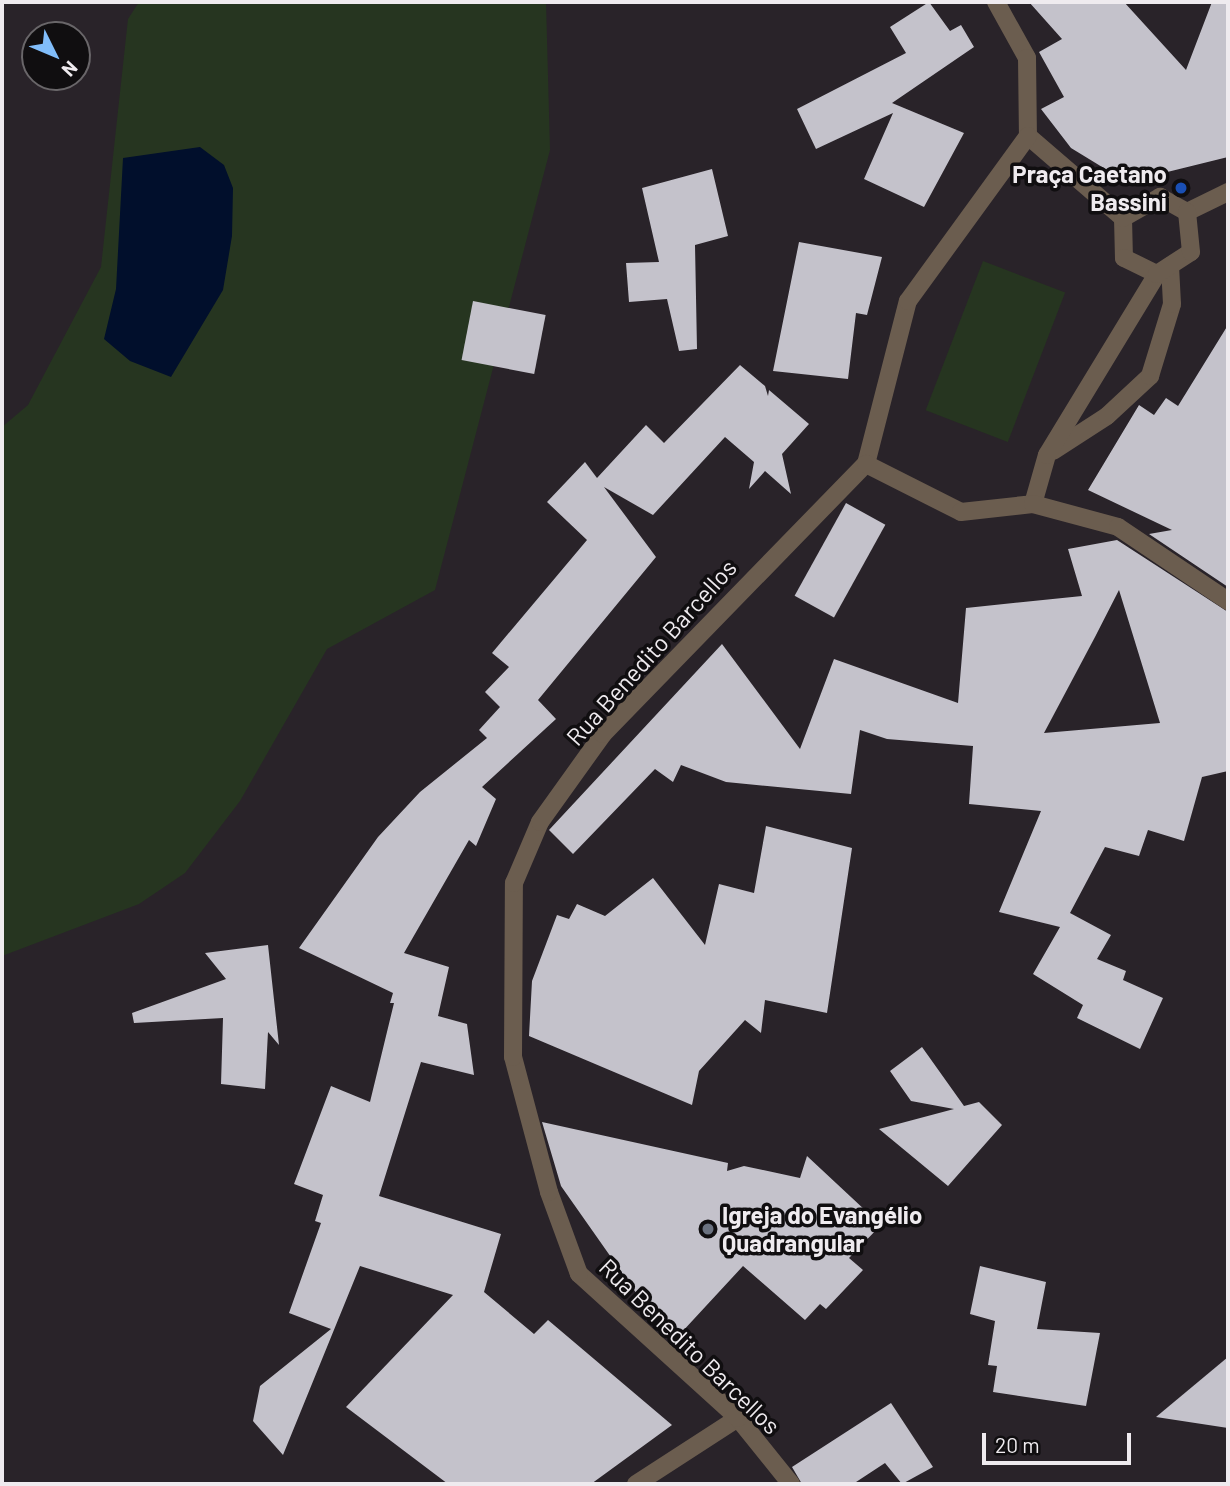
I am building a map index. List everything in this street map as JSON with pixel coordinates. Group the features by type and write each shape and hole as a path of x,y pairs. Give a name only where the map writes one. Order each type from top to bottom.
{"street":[{"path":"996,2 1027,58 1028,136 908,301 866,464 961,512 1033,504 1118,527 1228,601"},
{"path":"1028,136 1123,218 1124,258 1163,270"},
{"path":"1187,212 1228,192"},
{"path":"1123,218 1160,197 1187,212"},
{"path":"1033,504 1047,455 1163,270 1191,252 1187,212"},
{"path":"1047,455 1107,416 1150,376 1172,304 1163,270"},
{"name":"Rua Benedito Barcellos","path":"791,1484 737,1418 579,1274 550,1192 513,1056 514,883 540,822 603,734 866,464"},
{"path":"636,1484 737,1418"}],"green space":[{"path":"139,2 546,2 550,150 435,590 327,649 240,801 185,873 139,904 2,956 2,427 28,405 101,267 128,19"},
{"path":"983,261 1065,293 1008,442 926,410"}],"water":[{"path":"200,147 224,165 233,188 232,236 223,290 171,377 130,361 104,339 116,289 123,158"}],"building":[{"path":"929,2 950,31 961,25 974,47 892,103 964,133 924,207 864,179 893,113 816,149 797,109 906,53 890,27"},
{"path":"1029,2 1124,2 1186,70 1212,2 1228,2 1228,157 1143,178 1107,170 1071,148 1041,109 1064,97 1039,52 1062,39"},
{"path":"712,169 728,236 695,245 697,349 679,351 667,299 629,302 626,263 659,262 642,188"},
{"path":"799,242 882,257 867,315 856,313 848,379 773,371"},
{"path":"473,301 546,315 534,374 462,360"},
{"path":"1228,325 1228,587 1149,534 1172,530 1088,490 1139,405 1154,415 1166,398 1178,406"},
{"path":"740,365 765,386 768,396 769,390 809,424 782,454 791,494 765,471 749,489 754,462 725,437 653,515 604,487 656,557 538,700 556,719 482,787 496,799 476,846 469,840 404,953 449,967 438,1016 467,1024 474,1075 421,1062 379,1196 501,1234 484,1292 534,1334 548,1320 672,1425 591,1484 448,1484 346,1407 453,1295 360,1266 283,1455 253,1421 260,1386 331,1329 289,1313 321,1223 315,1221 323,1195 294,1184 331,1086 370,1102 394,1003 390,1003 393,993 299,948 378,837 420,792 487,738 479,730 500,707 485,692 509,667 492,653 587,540 547,502 585,462 597,478 646,425 664,443"},
{"path":"846,503 885,525 834,618 795,596"},
{"path":"1117,540 1228,612 1228,771 1202,777 1184,841 1148,830 1139,856 1105,847 1070,913 1111,935 1097,959 1126,971 1123,980 1163,998 1140,1049 1077,1018 1083,1005 1033,974 1060,927 999,912 1041,811 969,804 973,746 887,739 860,730 851,794 726,782 681,765 673,782 655,769 573,854 549,830 722,644 800,749 834,659 958,703 966,608 1082,596 1068,549","holes":["1119,590 1160,723 1044,733"]},
{"path":"766,826 852,848 827,1013 765,1000 761,1033 745,1020 699,1071 692,1105 529,1036 532,981 557,915 569,919 577,904 605,916 653,878 705,945 719,884 754,893"},
{"path":"268,945 279,1045 268,1032 265,1089 221,1084 223,1018 134,1023 132,1013 226,979 205,953"},
{"path":"922,1047 964,1106 979,1102 1002,1125 948,1186 879,1129 954,1109 911,1101 890,1071"},
{"path":"542,1122 728,1163 727,1171 744,1166 800,1178 807,1156 881,1225 849,1258 863,1270 826,1309 820,1304 805,1320 743,1266 681,1333 639,1297 561,1186"},
{"path":"980,1266 1046,1282 1037,1329 1100,1333 1086,1406 993,1392 997,1366 988,1365 995,1321 970,1314"},
{"path":"1228,1357 1228,1428 1156,1417"},
{"path":"891,1403 933,1467 902,1484 885,1463 853,1484 802,1484 792,1467"}],"place":[{"name":"Praça Caetano Bassini","path":"1181,188"},
{"name":"Igreja do Evangélio Quadrangular","path":"708,1229"}]}
